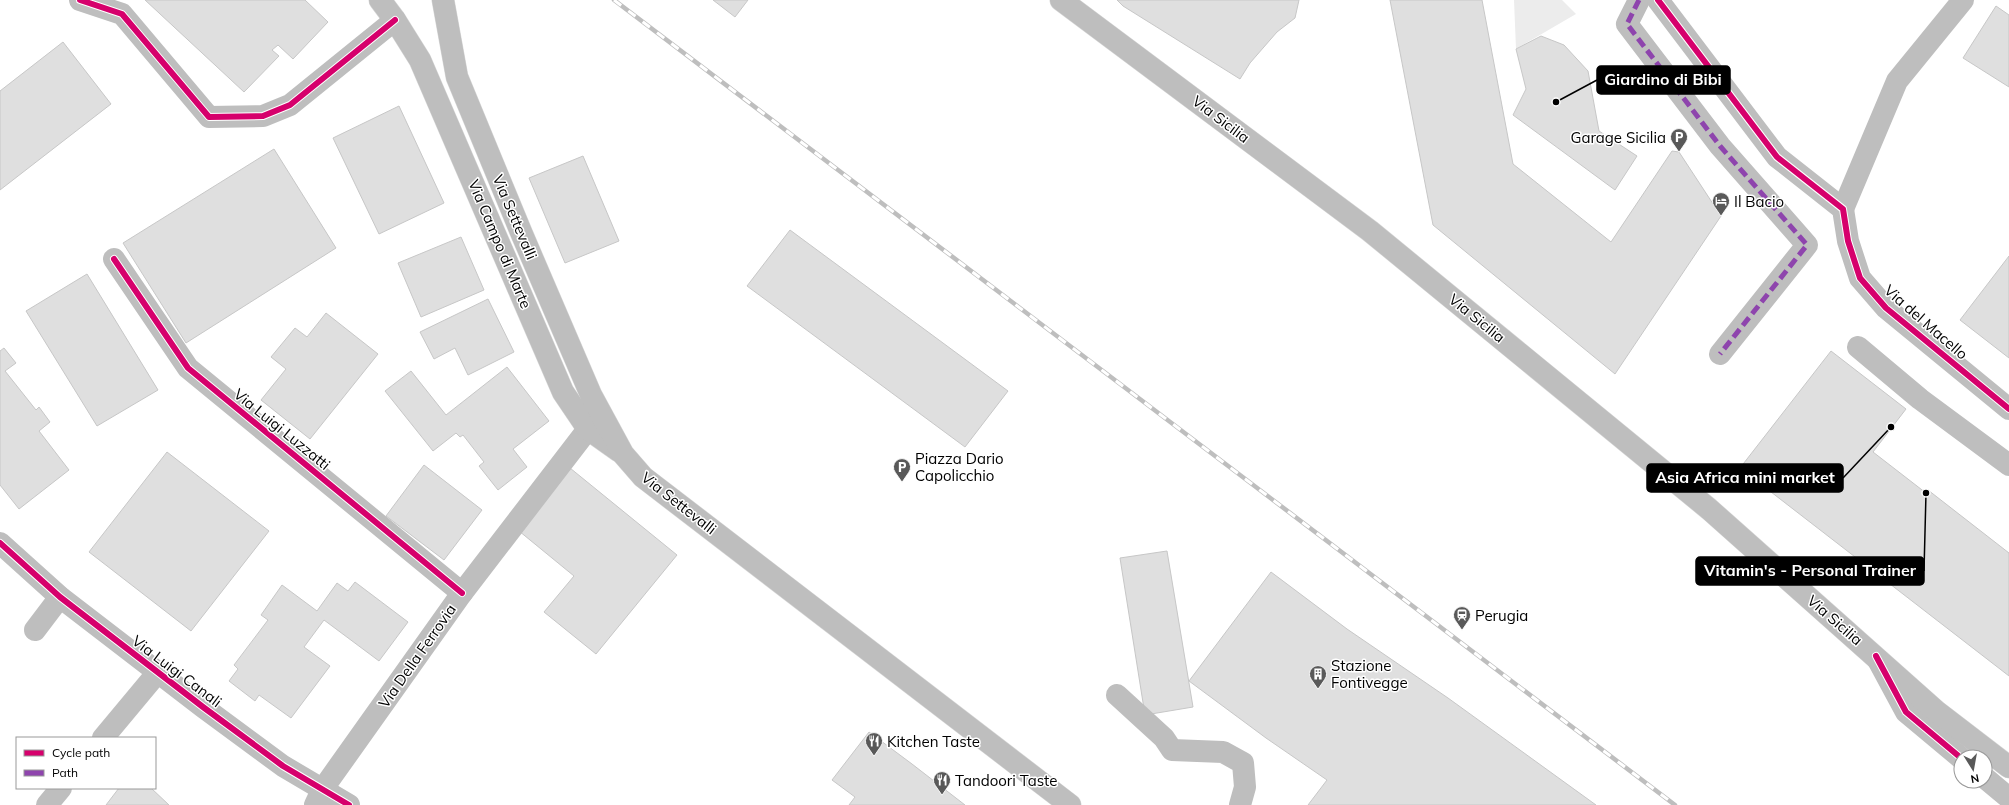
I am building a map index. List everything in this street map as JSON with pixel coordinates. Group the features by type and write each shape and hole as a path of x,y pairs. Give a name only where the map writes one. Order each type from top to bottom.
{"street":[{"path":"80,0 122,14 209,117 263,116 290,105 395,20"},
{"name":"Via Campo di Marte","path":"380,0 395,20 420,60 564,392 588,429 623,454"},
{"name":"Via Settevalli","path":"443,0 457,77 591,395 623,454 644,477 1070,805"},
{"name":"Via Sicilia","path":"1062,0 1370,231 1709,509 1876,656 1936,711 2009,767"},
{"path":"1639,0 1627,24 1720,146 1807,246 1720,354"},
{"path":"1658,0 1777,157 1843,209 1896,81 1963,0"},
{"name":"Via del Macello","path":"1843,209 1848,241 1860,278 1886,308 2009,409"},
{"name":"Via Luigi Luzzatti","path":"114,259 188,368 462,593"},
{"path":"1858,347 1920,399 2009,465"},
{"name":"Via Della Ferrovia","path":"318,797 462,593 588,429"},
{"name":"Via Luigi Canali","path":"0,543 60,597 283,766 318,797 349,805"},
{"path":"35,630 60,597"},
{"path":"1876,656 1906,712 1953,751"},
{"path":"104,737 158,672"},
{"path":"1117,695 1164,738 1172,750 1223,752 1243,763 1245,787 1240,805"},
{"path":"1993,785 2009,798"},
{"path":"47,805 60,789"}],"shaded area":[{"path":"1514,0 1562,0 1576,14 1516,49"}],"building":[{"path":"145,0 305,0 328,22 293,59 278,45 272,50 279,56 244,92"},
{"path":"713,0 748,0 735,17"},
{"path":"1117,0 1299,0 1295,18 1277,32 1250,63 1240,79 1123,6"},
{"path":"1390,0 1482,0 1513,164 1611,242 1672,151 1679,152 1721,216 1615,374 1433,225"},
{"path":"1996,6 2009,15 2009,87 1963,58"},
{"path":"1541,36 1564,45 1588,71 1599,131 1637,156 1615,190 1513,115 1526,89 1516,49"},
{"path":"63,42 111,104 0,190 0,91"},
{"path":"399,106 444,203 379,234 333,138"},
{"path":"274,149 336,248 186,343 123,243"},
{"path":"583,156 619,241 565,263 529,178"},
{"path":"790,230 1008,391 965,447 747,286"},
{"path":"461,237 484,290 421,317 398,263"},
{"path":"2009,256 2009,358 1960,320"},
{"path":"87,274 158,390 97,426 26,311"},
{"path":"488,299 514,352 468,375 455,348 434,359 420,332"},
{"path":"326,313 378,354 310,439 261,400 286,369 271,357 295,328 307,337"},
{"path":"4,348 16,363 5,371 36,410 39,407 50,422 39,431 69,470 19,509 0,485 0,351"},
{"path":"1831,351 1906,409 1873,452 1926,493 1928,490 2009,553 2009,676 1740,468"},
{"path":"507,367 549,421 513,449 527,467 498,490 479,466 484,462 463,435 460,437 456,433 433,451 385,391 411,371 446,415"},
{"path":"167,452 269,531 191,631 89,552"},
{"path":"424,465 482,510 444,560 386,516"},
{"path":"570,468 677,555 596,654 544,612 574,576 519,531"},
{"path":"1167,551 1193,707 1145,715 1120,558"},
{"name":"Stazione Fontivegge","path":"1271,572 1347,629 1448,698 1596,805 1308,805 1327,780 1266,738 1189,681"},
{"path":"355,582 408,622 379,661 324,620 304,647 330,666 291,718 259,695 255,701 229,681 238,669 234,665 268,620 261,615 282,585 317,611 337,583 348,591"},
{"path":"869,732 965,805 849,805 855,797 832,780"},
{"path":"118,789 152,789 169,805 106,805"}],"railway":[{"path":"614,0 1675,805"}],"marked path":[{"path":"1639,0 1627,24 1720,146 1807,245 1720,354"}],"cycle path":[{"path":"80,0 122,14 209,117 263,116 290,105 395,20"},
{"path":"1658,0 1777,157 1843,209 1848,241 1860,278 1886,308 2009,409"},
{"path":"114,259 188,368 462,593"},
{"path":"0,543 60,597 203,707 283,766 349,805"},
{"path":"1876,656 1906,712 1953,751"}],"place":[{"name":"Giardino di Bibi","path":"1556,102"},
{"name":"Garage Sicilia","path":"1679,152"},
{"name":"Il Bacio","path":"1721,216"},
{"name":"Asia Africa mini market","path":"1891,427"},
{"name":"Piazza Dario Capolicchio","path":"902,482"},
{"name":"Vitamin's - Personal Trainer","path":"1926,493"},
{"name":"Perugia","path":"1462,630"},
{"name":"Stazione Fontivegge","path":"1318,689"},
{"name":"Kitchen Taste","path":"874,756"},
{"name":"Tandoori Taste","path":"942,795"}]}
